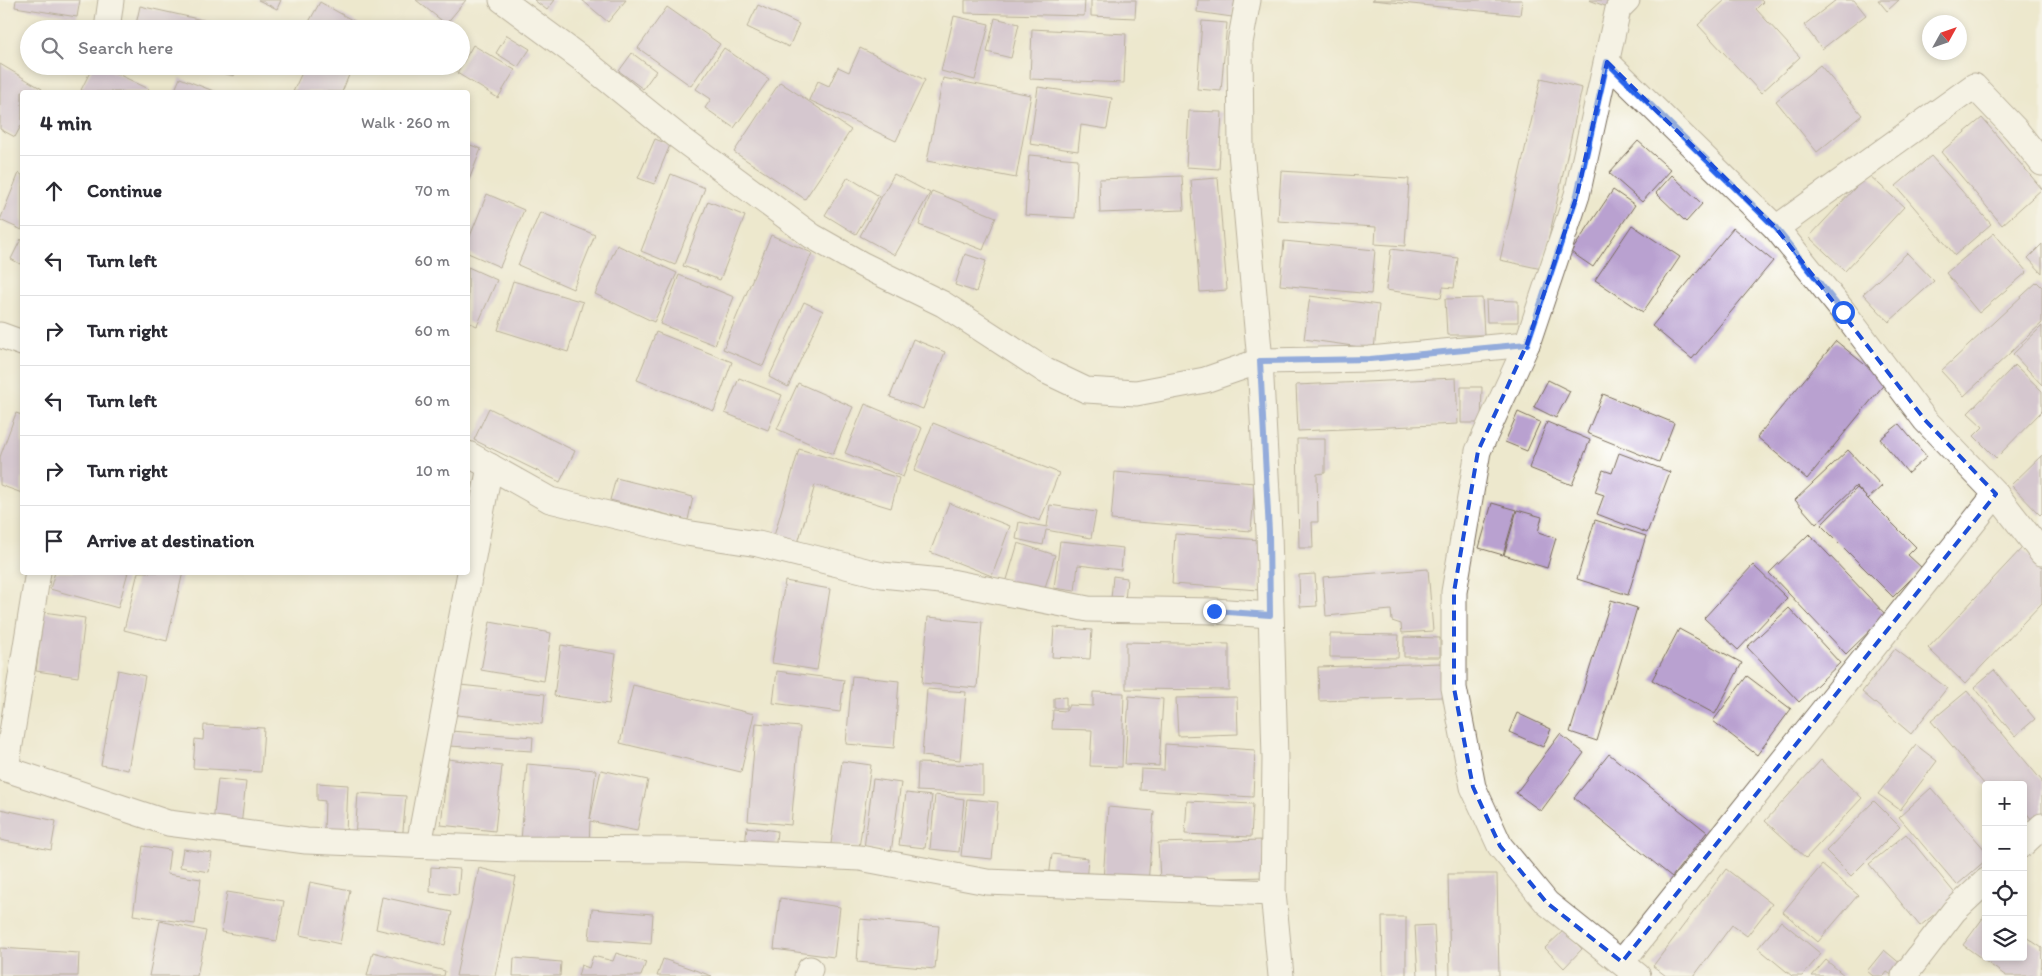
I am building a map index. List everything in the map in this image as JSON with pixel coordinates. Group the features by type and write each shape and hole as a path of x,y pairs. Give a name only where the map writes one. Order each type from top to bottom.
{"street":[{"path":"108,20 111,0"},
{"path":"502,0 582,59 676,135 812,236 863,265 943,304 1046,371 1086,390 1136,393 1205,380 1260,361 1370,359 1527,344"},
{"path":"1248,0 1240,43 1240,152 1260,361 1269,532 1275,760 1273,893 1281,976"},
{"path":"1627,0 1618,8 1577,195 1527,344 1478,451 1454,592 1454,688 1474,787 1500,846 1547,902 1630,969 1996,494"},
{"path":"1607,62 1776,228 1925,420 1996,494 2042,553"},
{"path":"1776,228 1974,86 2016,130 2042,163"},
{"path":"0,336 20,342"},
{"path":"470,455 550,500 686,533 758,544 882,575 951,582 1088,609 1214,611 1270,615"},
{"path":"470,573 490,466"},
{"path":"37,575 3,768 168,823 306,841 511,849 688,850 860,858 988,882 1273,893"},
{"path":"419,845 470,575"},
{"path":"2027,840 2042,826"},
{"path":"1904,976 1954,911 1982,885"}],"highlighted area":[{"path":"1607,62 1776,228 1925,420 1996,494 1622,962 1547,903 1500,846 1473,787 1454,688 1454,592 1478,451 1527,344 1577,195"}],"building":[{"path":"16,0 80,0 77,17 15,7"},
{"path":"258,0 281,0 277,9"},
{"path":"416,0 466,0 449,20 441,20"},
{"path":"534,0 555,0 547,10"},
{"path":"582,0 626,0 608,22"},
{"path":"965,0 1085,0 1084,16 965,13"},
{"path":"1091,0 1136,0 1135,18 1091,16"},
{"path":"1198,0 1235,0 1232,17 1197,12"},
{"path":"1372,0 1522,0 1520,15"},
{"path":"1589,0 1619,0 1616,10"},
{"path":"1725,0 1761,0 1763,2 1756,9 1800,57 1761,93 1698,25"},
{"path":"1836,0 1854,0 1866,15 1822,49 1804,25"},
{"path":"1878,0 1899,0 1887,11"},
{"path":"320,2 352,20 310,20"},
{"path":"758,5 799,24 789,47 747,27"},
{"path":"140,6 202,20 137,20"},
{"path":"667,7 720,44 691,86 638,48"},
{"path":"954,16 989,24 975,80 941,71"},
{"path":"995,18 1019,24 1011,58 987,52"},
{"path":"1202,21 1227,23 1221,91 1197,89"},
{"path":"1032,29 1126,34 1124,83 1030,79"},
{"path":"507,35 530,49 518,67 496,53"},
{"path":"473,45 515,70 498,98 460,75 470,75 470,50"},
{"path":"724,48 769,79 734,128 705,108 711,99 696,89"},
{"path":"860,48 925,80 896,141 809,100 818,81 829,86 838,67 849,72"},
{"path":"632,53 656,71 643,89 619,71"},
{"path":"0,64 42,89 20,90 20,128 15,137 0,129"},
{"path":"1820,65 1862,115 1817,152 1776,101"},
{"path":"88,75 120,75 149,89 149,90 81,90"},
{"path":"301,75 349,75 343,90 294,90"},
{"path":"180,78 211,90 175,90"},
{"path":"943,78 1031,95 1016,178 927,161"},
{"path":"1541,78 1582,88 1542,269 1500,260"},
{"path":"780,82 851,130 805,199 734,152"},
{"path":"1038,87 1112,98 1107,129 1081,125 1078,151 1030,144"},
{"path":"1189,111 1222,112 1219,169 1186,167"},
{"path":"1982,118 2042,189 2002,225 1941,152"},
{"path":"655,139 670,145 654,184 638,178"},
{"path":"1638,141 1671,170 1642,202 1609,173"},
{"path":"470,145 481,149 470,177"},
{"path":"1029,155 1078,159 1075,218 1025,215"},
{"path":"1931,156 1991,224 1955,255 1896,186"},
{"path":"1281,171 1409,179 1405,246 1375,244 1376,227 1278,221"},
{"path":"19,173 20,229 0,220"},
{"path":"671,174 705,188 675,265 641,251"},
{"path":"894,174 930,193 895,255 860,236"},
{"path":"1868,174 1904,207 1845,271 1809,237"},
{"path":"1672,175 1702,204 1686,222 1656,193"},
{"path":"1182,176 1184,210 1100,213 1099,179"},
{"path":"848,177 879,196 856,234 825,215"},
{"path":"1218,178 1227,290 1200,292 1191,180"},
{"path":"1613,190 1635,205 1593,267 1571,252"},
{"path":"932,191 996,217 983,250 919,225"},
{"path":"487,194 524,210 500,267 470,254 470,236"},
{"path":"708,201 745,216 720,280 683,266"},
{"path":"540,212 595,235 573,289 518,265"},
{"path":"1632,225 1680,257 1643,312 1595,280"},
{"path":"1733,228 1773,261 1692,359 1652,326"},
{"path":"1994,233 2027,272 1979,313 1946,273"},
{"path":"771,235 812,253 763,366 723,349"},
{"path":"20,241 20,264 11,259"},
{"path":"1284,241 1375,250 1371,294 1280,285"},
{"path":"2042,244 2042,273 2028,258"},
{"path":"617,245 677,273 654,322 595,294"},
{"path":"1391,249 1458,258 1454,288 1443,287 1441,298 1386,290"},
{"path":"1907,253 1934,281 1889,322 1863,294"},
{"path":"965,254 986,261 976,292 955,285"},
{"path":"470,268 497,280 477,326 470,323"},
{"path":"679,275 734,297 715,345 660,324"},
{"path":"513,281 583,302 568,352 498,330"},
{"path":"2037,282 2042,287 2042,323 1964,396 1941,371"},
{"path":"1310,296 1379,305 1374,349 1304,339"},
{"path":"1482,298 1484,335 1447,335 1445,299"},
{"path":"1486,300 1518,301 1518,322 1487,322"},
{"path":"804,302 823,311 788,387 769,377"},
{"path":"2042,326 2042,385 2013,354"},
{"path":"656,332 732,362 714,411 637,380"},
{"path":"913,339 945,352 923,409 890,397"},
{"path":"1836,341 1886,382 1807,479 1757,437"},
{"path":"2015,365 2042,391 2042,411 1996,458 1974,436 1983,427 1968,413"},
{"path":"739,378 782,395 768,430 725,413"},
{"path":"1456,378 1458,424 1298,431 1296,385"},
{"path":"1548,380 1570,391 1556,418 1534,407"},
{"path":"798,383 853,407 833,454 777,429"},
{"path":"1461,387 1482,387 1481,423 1461,423"},
{"path":"1603,394 1674,423 1659,462 1587,433"},
{"path":"865,404 922,428 903,477 845,453"},
{"path":"489,408 575,451 560,482 474,440"},
{"path":"1518,412 1540,422 1527,451 1505,442"},
{"path":"16,413 20,414 20,492 0,485 0,457"},
{"path":"1547,422 1590,440 1572,485 1529,468"},
{"path":"933,423 1059,473 1040,521 914,471"},
{"path":"1899,424 1927,457 1908,473 1880,439"},
{"path":"1297,439 1325,439 1325,473 1317,474 1318,522 1312,522 1313,548 1299,548"},
{"path":"799,449 899,478 891,508 815,485 798,543 774,536"},
{"path":"1848,450 1882,486 1868,499 1856,486 1816,524 1795,500"},
{"path":"1619,453 1670,472 1647,533 1597,514 1604,495 1595,492 1603,470 1612,473"},
{"path":"2042,455 2042,513 2040,515 2011,485"},
{"path":"1115,472 1255,483 1251,531 1111,520"},
{"path":"616,478 693,497 688,520 610,500"},
{"path":"1857,488 1916,547 1908,555 1922,568 1893,597 1821,525"},
{"path":"949,503 1010,526 992,576 930,552"},
{"path":"1492,503 1516,510 1503,555 1479,548"},
{"path":"1050,505 1096,512 1091,538 1046,530 1043,545 1016,539 1019,522 1047,527"},
{"path":"1517,510 1542,517 1538,532 1556,538 1547,568 1504,555"},
{"path":"1595,520 1646,536 1628,595 1577,579"},
{"path":"1175,534 1262,540 1259,590 1172,584"},
{"path":"1809,534 1886,615 1846,654 1769,573"},
{"path":"1060,541 1123,548 1121,570 1078,565 1075,591 1054,588"},
{"path":"1018,543 1055,555 1043,594 1006,583"},
{"path":"2022,548 2042,567 2042,603 1965,684 1928,648"},
{"path":"1753,565 1787,598 1738,650 1704,618"},
{"path":"1428,569 1433,631 1402,633 1401,624 1392,621 1391,610 1326,616 1323,577"},
{"path":"1315,574 1317,606 1300,607 1299,575"},
{"path":"54,575 127,575 118,608 50,589"},
{"path":"137,575 182,575 167,641 124,630"},
{"path":"1113,576 1127,578 1125,601 1111,599"},
{"path":"785,581 830,589 817,670 772,663"},
{"path":"1611,600 1637,608 1597,741 1570,732"},
{"path":"1789,608 1840,663 1799,702 1747,647"},
{"path":"44,612 85,618 78,677 36,671"},
{"path":"928,617 982,622 977,688 922,683"},
{"path":"490,622 551,633 544,681 481,670"},
{"path":"1054,627 1092,630 1090,659 1052,657"},
{"path":"1679,629 1742,663 1715,714 1652,680"},
{"path":"1330,634 1399,635 1398,658 1330,657"},
{"path":"1404,637 1440,638 1440,657 1404,657"},
{"path":"1126,642 1229,644 1229,690 1126,689"},
{"path":"561,645 616,654 609,704 554,696"},
{"path":"1895,649 1947,688 1911,734 1862,692"},
{"path":"1442,663 1443,697 1319,701 1318,667"},
{"path":"118,670 145,676 128,770 101,765"},
{"path":"1994,670 2035,719 2015,736 1974,687"},
{"path":"777,671 844,680 840,712 773,703"},
{"path":"852,676 899,681 894,748 846,744"},
{"path":"1747,676 1791,709 1757,755 1713,721"},
{"path":"460,685 545,694 542,724 457,715"},
{"path":"633,685 754,714 741,772 620,743"},
{"path":"927,689 966,692 960,760 922,756"},
{"path":"1967,691 2042,781 2042,814 2033,821 2027,814 2027,781 1982,781 1931,721"},
{"path":"1093,692 1124,693 1122,767 1090,766 1092,730 1052,729 1053,710 1066,711 1069,705 1093,706"},
{"path":"1129,696 1163,699 1159,766 1125,764"},
{"path":"1066,697 1066,708 1054,708 1054,698"},
{"path":"1237,697 1238,734 1178,736 1176,698"},
{"path":"1517,713 1551,729 1543,747 1509,732"},
{"path":"756,723 800,727 791,825 748,821"},
{"path":"204,725 264,728 261,772 193,768 195,739 203,740"},
{"path":"450,731 533,737 532,751 449,746"},
{"path":"1560,734 1584,753 1541,811 1516,793"},
{"path":"1165,744 1255,750 1253,797 1140,790 1141,769 1164,770"},
{"path":"1916,745 1937,761 1900,810 1878,794"},
{"path":"1609,754 1707,832 1672,877 1574,798"},
{"path":"448,759 502,766 495,831 441,825"},
{"path":"1821,760 1862,798 1806,858 1765,821"},
{"path":"842,761 871,765 859,848 831,844"},
{"path":"918,763 983,765 983,794 917,791"},
{"path":"527,764 596,770 590,819 601,770 648,780 637,831 590,821 589,847 521,841"},
{"path":"218,779 246,782 241,826 213,823"},
{"path":"873,779 901,783 891,852 864,848"},
{"path":"317,783 348,785 346,833 324,832 325,801 317,800"},
{"path":"1931,788 1982,846 1982,863 1957,885 1899,817"},
{"path":"358,793 406,796 402,842 355,838"},
{"path":"906,793 932,796 925,848 899,845"},
{"path":"935,795 964,799 959,852 930,849"},
{"path":"967,799 998,802 992,859 961,856"},
{"path":"1187,801 1253,804 1251,837 1185,834"},
{"path":"1874,801 1900,827 1851,876 1826,851"},
{"path":"1108,807 1154,811 1148,883 1103,880"},
{"path":"0,809 56,821 51,850 0,840"},
{"path":"747,827 777,831 775,850 745,846"},
{"path":"1906,834 1957,896 1920,926 1869,864"},
{"path":"1263,840 1264,877 1160,880 1158,843"},
{"path":"143,846 170,850 167,874 201,879 195,924 133,915"},
{"path":"183,849 212,853 209,872 180,867"},
{"path":"1052,854 1088,858 1086,882 1049,878"},
{"path":"1822,865 1858,895 1818,942 1783,912"},
{"path":"431,867 460,869 458,895 430,892"},
{"path":"479,868 516,877 495,976 456,976"},
{"path":"1726,869 1772,904 1747,936 1732,925 1694,976 1666,976 1653,966"},
{"path":"1448,874 1497,874 1499,976 1450,976"},
{"path":"310,882 350,890 340,944 300,935"},
{"path":"227,892 284,901 277,941 221,932"},
{"path":"382,897 452,912 445,945 376,929"},
{"path":"780,898 840,907 834,957 774,949"},
{"path":"592,909 653,914 651,944 589,939"},
{"path":"1382,917 1406,917 1406,976 1383,976"},
{"path":"860,919 939,926 935,969 857,962"},
{"path":"1982,919 1982,959 1963,945"},
{"path":"160,921 206,931 197,976 149,976"},
{"path":"1781,921 1821,954 1802,976 1792,976 1758,948"},
{"path":"1434,925 1437,976 1418,976 1415,926"},
{"path":"1564,930 1582,949 1564,968 1545,948"},
{"path":"2027,938 2042,948 2041,976 2006,976 1985,961 2027,961"},
{"path":"0,948 79,953 78,976 0,976"},
{"path":"1884,950 1902,965 1893,976 1887,972 1884,976 1873,976 1867,971"},
{"path":"373,952 445,971 444,976 367,976"},
{"path":"616,953 646,962 641,976 578,976 581,965 589,968 593,956 613,961"},
{"path":"514,958 561,962 560,976 513,976"},
{"path":"663,959 712,976 657,976"},
{"path":"1826,960 1845,976 1812,976"}],"route":[{"path":"1214,611 1270,615 1269,532 1260,361 1370,359 1527,344 1577,195 1607,62 1776,228 1843,312"}]}
